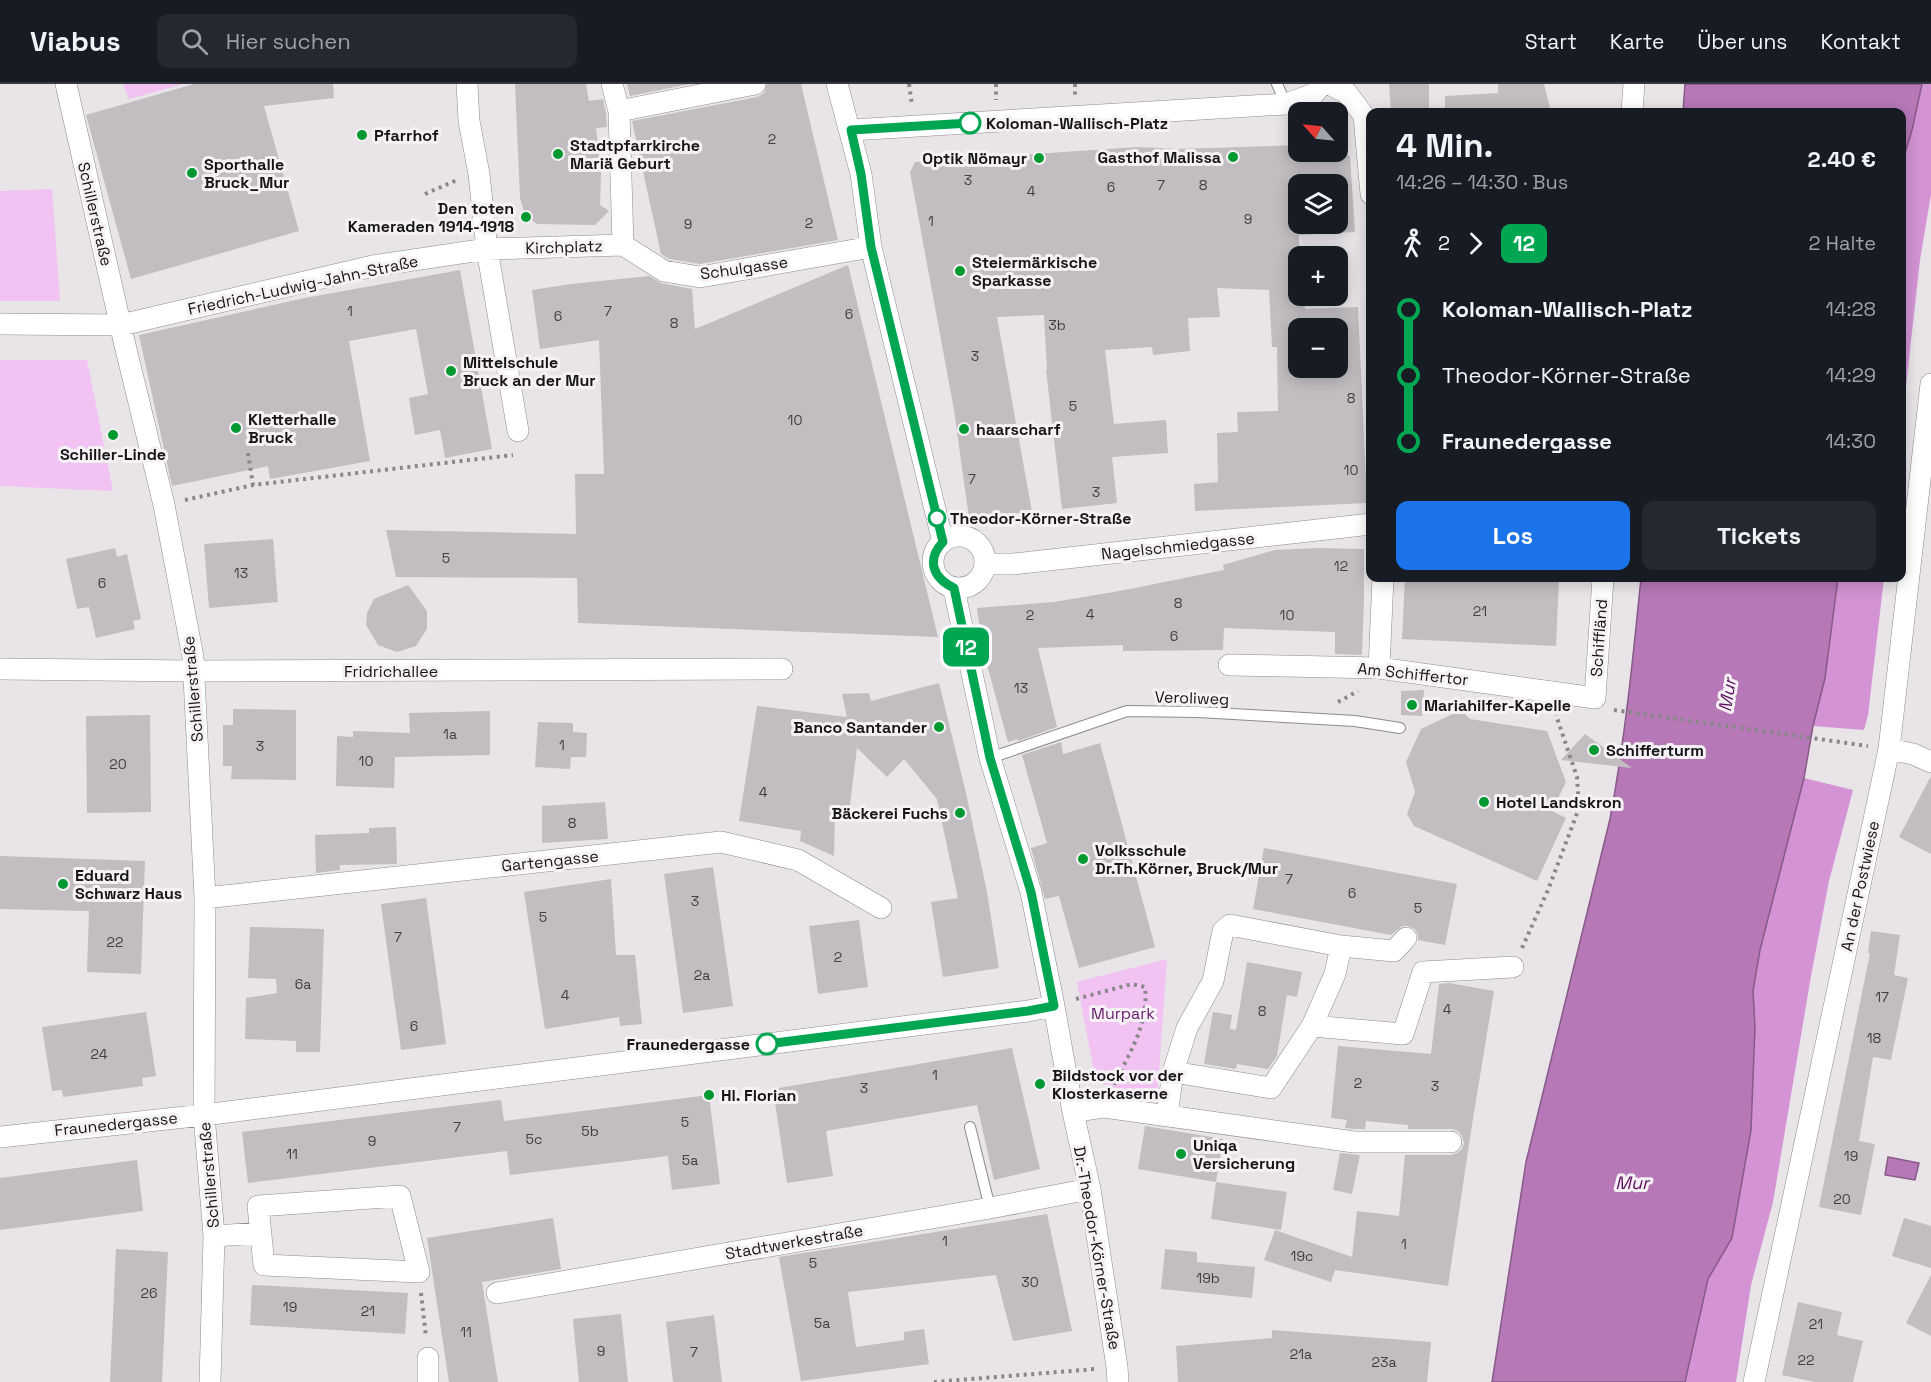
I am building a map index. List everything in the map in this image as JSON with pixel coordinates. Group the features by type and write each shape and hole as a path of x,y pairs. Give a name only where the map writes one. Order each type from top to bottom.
{"street":[{"name":"Schillerstraße","path":"66,84 164,505 193,657 205,898 204,1115 214,1236 210,1382"},
{"path":"467,84 487,249 518,431"},
{"name":"Kirchplatz","path":"487,249 623,245 619,111 612,84"},
{"path":"619,111 755,84"},
{"path":"837,84 861,174 871,247 943,542"},
{"path":"851,130 1286,104 1314,94 1322,84"},
{"path":"1329,84 1347,93 1364,116 1366,138"},
{"path":"1632,108 1634,84"},
{"name":"Schulgasse","path":"623,245 664,271 700,277 871,247"},
{"name":"Friedrich-Ludwig-Jahn-Straße","path":"0,324 121,326 373,266 487,249"},
{"name":"An der Postwiese","path":"1754,1382 1889,749 1931,384"},
{"name":"Nagelschmiedgasse","path":"985,564 1014,564 1366,525"},
{"path":"954,536 963,536 978,544 983,551 985,564 981,576 975,583 967,587 954,588 937,576 933,560 935,552 943,542 954,536"},
{"path":"1379,668 1383,582"},
{"name":"Schiffländ","path":"1603,582 1603,704"},
{"name":"Dr.-Theodor-Körner-Straße","path":"954,588 990,758 1031,892 1073,1112 1090,1188 1117,1374"},
{"name":"Am Schiffertor","path":"1229,665 1379,668 1548,692 1603,704"},
{"name":"Fridrichallee","path":"0,669 194,671 782,669"},
{"path":"1889,749 1913,754 1931,762"},
{"name":"Gartengasse","path":"205,898 721,842 798,860 881,908"},
{"path":"1167,1115 1173,1072 1187,1028 1213,981 1223,931 1226,927 1230,925 1341,946 1394,951 1406,938"},
{"path":"1173,1072 1271,1088 1312,1026 1335,974 1341,946"},
{"path":"1312,1026 1403,1034 1423,972 1513,967"},
{"name":"Fraunedergasse","path":"0,1137 204,1115 1054,1006"},
{"path":"1073,1112 1104,1107 1354,1142 1451,1142"},
{"name":"Stadtwerkestraße","path":"498,1293 990,1208 1090,1188"},
{"path":"400,1196 419,1272 264,1265 260,1233 258,1206 400,1196"},
{"name":"Schillerstraße","path":"214,1236 260,1233"},
{"path":"428,1358 428,1382"}],"lane":[{"path":"1277,84 1286,104"},
{"name":"Veroliweg","path":"990,758 1127,711 1198,712 1344,720 1400,728"},
{"path":"970,1127 990,1208"}],"path":[{"path":"424,194 450,183"},
{"path":"164,505 253,485 519,454 518,431"},
{"path":"248,453 253,485"},
{"path":"1513,967 1548,890 1579,808 1577,777 1548,692"},
{"path":"1603,704 1847,743"},
{"path":"1054,1006 1132,984 1145,987 1147,1002 1144,1023 1104,1107"},
{"path":"419,1272 428,1358"},
{"path":"934,1382 1117,1374"}],"green space":[{"path":"123,84 183,84 129,99"},
{"path":"52,189 60,301 0,301 0,191"},
{"path":"0,360 87,360 113,491 0,486"},
{"name":"Murpark","path":"1167,959 1157,1100 1096,1082 1077,982"}],"shaded area":[{"path":"1922,84 1931,84 1931,194 1920,260 1906,386 1906,150"},
{"path":"1837,582 1884,582 1868,715 1864,730 1813,726 1825,678"},
{"path":"1804,778 1853,790 1829,881 1773,1202 1751,1285 1736,1382 1685,1382 1708,1279 1732,1238 1751,1130 1755,1027 1753,992 1760,950"}],"water":[{"path":"1685,84 1922,84 1906,150 1906,108 1683,108"},
{"name":"Mur","path":"1641,582 1837,582 1825,678 1813,726 1804,778 1760,950 1753,991 1755,1027 1751,1130 1732,1238 1708,1279 1685,1382 1492,1382 1526,1162 1610,819 1632,668"},
{"path":"1888,1157 1919,1163 1915,1180 1885,1175"}],"building":[{"name":"Sporthalle Bruck_Mur","path":"194,84 333,84 334,98 264,106 299,231 131,279 86,115"},
{"name":"Stadtpfarrkirche Mariä Geburt","path":"515,84 586,84 589,101 603,99 607,127 596,128 601,172 600,205 609,211 595,225 537,224 525,215 520,198"},
{"path":"627,84 690,84 630,96"},
{"path":"767,84 801,84 838,240 700,264 669,259 661,254 632,121 757,97 764,93"},
{"path":"1389,84 1429,84 1429,108 1391,108"},
{"path":"1498,84 1544,84 1550,108 1445,108 1445,96 1498,93"},
{"path":"1288,145 1288,162 1348,162 1348,155 1350,156 1355,232 1348,232 1348,174 1288,174 1288,234 1318,234 1299,235 1299,246 1288,246 1288,306 1305,306 1305,309 1358,307 1366,503 1195,511 1194,484 1218,482 1217,433 1238,432 1237,412 1278,411 1277,347 1272,347 1269,290 1217,288 1220,317 1188,318 1190,351 1153,355 1152,347 1105,350 1114,424 1166,420 1168,453 1112,457 1117,503 1062,509 1046,370 1044,315 997,317 1032,512 969,518 954,410 910,172 915,162 1138,147 1177,149"},
{"path":"848,265 938,637 578,623 577,578 396,577 386,530 576,534 575,474 604,474 599,340 540,349 532,290 649,276 661,283 692,289 695,329"},
{"path":"460,270 492,449 445,458 440,430 415,435 409,398 428,394 416,329 349,341 370,461 270,479 268,466 172,486 139,335 305,298"},
{"path":"273,539 278,602 209,608 204,544"},
{"path":"115,548 117,557 127,554 141,619 133,621 135,629 96,638 89,607 77,609 66,559"},
{"path":"1364,549 1362,655 1335,654 1335,632 1224,628 1223,650 1123,651 1123,645 1038,648 1057,727 1018,741 1017,739 1008,742 983,650 977,608 1054,602 1125,590 1224,570 1223,565 1275,550"},
{"path":"1405,582 1559,582 1556,646 1402,639"},
{"path":"408,585 427,611 427,629 416,646 397,652 378,645 366,625 367,613 374,599"},
{"path":"939,683 987,892 999,968 943,977 931,902 958,898 937,799 904,759 887,777 857,748 849,813 835,811 834,856 800,841 801,831 739,821 757,706 847,717 842,694 869,693 871,701"},
{"name":"Mariahilfer-Kapelle","path":"1424,690 1422,716 1401,715 1401,691"},
{"path":"233,709 296,710 296,780 231,779 232,766 223,766 223,725 233,725"},
{"name":"Hotel Landskron","path":"1461,710 1470,719 1547,731 1566,782 1552,811 1566,818 1537,881 1414,826 1407,814 1415,792 1406,762 1421,729"},
{"path":"490,711 490,755 395,757 394,788 336,786 337,736 353,737 353,731 410,733 409,713"},
{"path":"150,715 151,812 87,813 86,716"},
{"path":"538,722 573,723 573,732 587,733 586,757 571,757 570,769 535,767"},
{"path":"1585,734 1632,768 1561,760"},
{"name":"Volksschule Dr.Th.Körner, Bruck/Mur","path":"1061,742 1063,754 1100,743 1155,947 1079,968 1059,896 1045,899 1031,848 1047,843 1022,755"},
{"path":"1931,776 1931,854 1899,837"},
{"path":"605,802 608,839 542,843 542,806"},
{"path":"396,827 397,864 340,865 340,870 316,873 315,835 369,833 369,828"},
{"path":"1264,848 1457,884 1445,945 1418,940 1415,929 1408,926 1402,926 1391,935 1253,909"},
{"name":"Eduard Schwarz Haus","path":"0,856 145,861 141,974 87,972 89,911 0,909"},
{"path":"713,867 733,1006 683,1013 664,874"},
{"path":"611,879 616,955 635,955 642,1024 620,1026 619,1017 545,1029 524,892"},
{"path":"426,898 446,1044 401,1050 381,904"},
{"path":"859,920 868,987 818,994 809,926"},
{"path":"250,927 324,929 320,1052 296,1052 296,1041 245,1039 246,998 277,993 276,979 248,978"},
{"path":"1871,931 1900,935 1894,975 1908,978 1891,1060 1873,1057 1859,1141 1875,1144 1861,1215 1819,1207 1870,953 1868,953"},
{"path":"1247,962 1302,972 1297,997 1287,995 1277,1056 1268,1069 1237,1064 1236,1069 1204,1064 1213,1012 1232,1015 1230,1029 1236,1030"},
{"path":"1449,983 1494,991 1448,1286 1335,1270 1331,1282 1264,1260 1275,1230 1352,1257 1357,1211 1399,1216 1405,1155 1451,1155 1462,1149 1464,1143 1462,1136 1458,1131 1452,1129 1408,1129 1408,1125 1366,1121 1365,1129 1355,1129 1345,1128 1347,1120 1331,1118 1338,1046 1431,1054 1439,984"},
{"path":"146,1012 156,1076 142,1078 143,1086 63,1097 62,1090 52,1091 42,1027"},
{"path":"1012,1048 1040,1169 994,1180 977,1105 826,1131 833,1176 787,1183 773,1089"},
{"path":"709,1095 720,1184 672,1190 668,1156 510,1175 507,1151 248,1183 242,1132 501,1100 504,1121"},
{"name":"Uniqa Versicherung","path":"1145,1126 1223,1139 1216,1182 1138,1169"},
{"path":"1340,1153 1360,1155 1352,1194 1333,1190"},
{"path":"137,1160 143,1211 0,1230 0,1178"},
{"path":"1216,1182 1287,1192 1281,1230 1211,1219"},
{"path":"1047,1214 1072,1331 1013,1341 996,1275 848,1292 856,1347 904,1340 904,1332 924,1329 929,1364 801,1381 779,1257"},
{"path":"553,1218 561,1269 482,1282 498,1382 449,1382 427,1238"},
{"path":"1904,1218 1931,1226 1931,1268 1892,1256"},
{"path":"116,1249 168,1252 162,1382 110,1382"},
{"path":"1165,1249 1197,1252 1197,1262 1255,1267 1252,1298 1161,1289"},
{"path":"1931,1275 1931,1336 1906,1323"},
{"path":"252,1285 408,1293 405,1334 250,1325"},
{"path":"1798,1302 1842,1312 1837,1335 1863,1341 1853,1382 1815,1382 1782,1375"},
{"path":"621,1314 628,1382 579,1382 573,1319"},
{"path":"714,1315 722,1382 673,1382 666,1322"},
{"path":"1272,1330 1431,1342 1427,1382 1178,1382 1176,1346 1272,1338"}],"bus line":[{"name":"12","path":"767,1044 1054,1006 1031,892 990,758 954,588 937,576 934,568 935,552 943,542 871,247 861,174 851,130 970,123"}],"place":[{"name":"Koloman-Wallisch-Platz","path":"970,123"},
{"name":"Pfarrhof","path":"362,135"},
{"name":"Stadtpfarrkirche Mariä Geburt","path":"558,154"},
{"name":"Gasthof Malissa","path":"1233,157"},
{"name":"Optik Nömayr","path":"1039,158"},
{"name":"Sporthalle Bruck_Mur","path":"192,173"},
{"name":"Den toten Kameraden 1914-1918","path":"526,217"},
{"name":"Steiermärkische Sparkasse","path":"960,271"},
{"name":"Mittelschule Bruck an der Mur","path":"451,371"},
{"name":"Kletterhalle Bruck","path":"236,428"},
{"name":"haarscharf","path":"964,429"},
{"name":"Schiller-Linde","path":"113,435"},
{"name":"Theodor-Körner-Straße","path":"937,518"},
{"name":"Mariahilfer-Kapelle","path":"1412,705"},
{"name":"Banco Santander","path":"939,727"},
{"name":"Schifferturm","path":"1594,750"},
{"name":"Hotel Landskron","path":"1484,802"},
{"name":"Bäckerei Fuchs","path":"960,813"},
{"name":"Volksschule Dr.Th.Körner, Bruck/Mur","path":"1083,859"},
{"name":"Eduard Schwarz Haus","path":"63,884"},
{"name":"Fraunedergasse","path":"767,1044"},
{"name":"Bildstock vor der Klosterkaserne","path":"1040,1084"},
{"name":"Hl. Florian","path":"709,1095"},
{"name":"Uniqa Versicherung","path":"1181,1154"}]}
